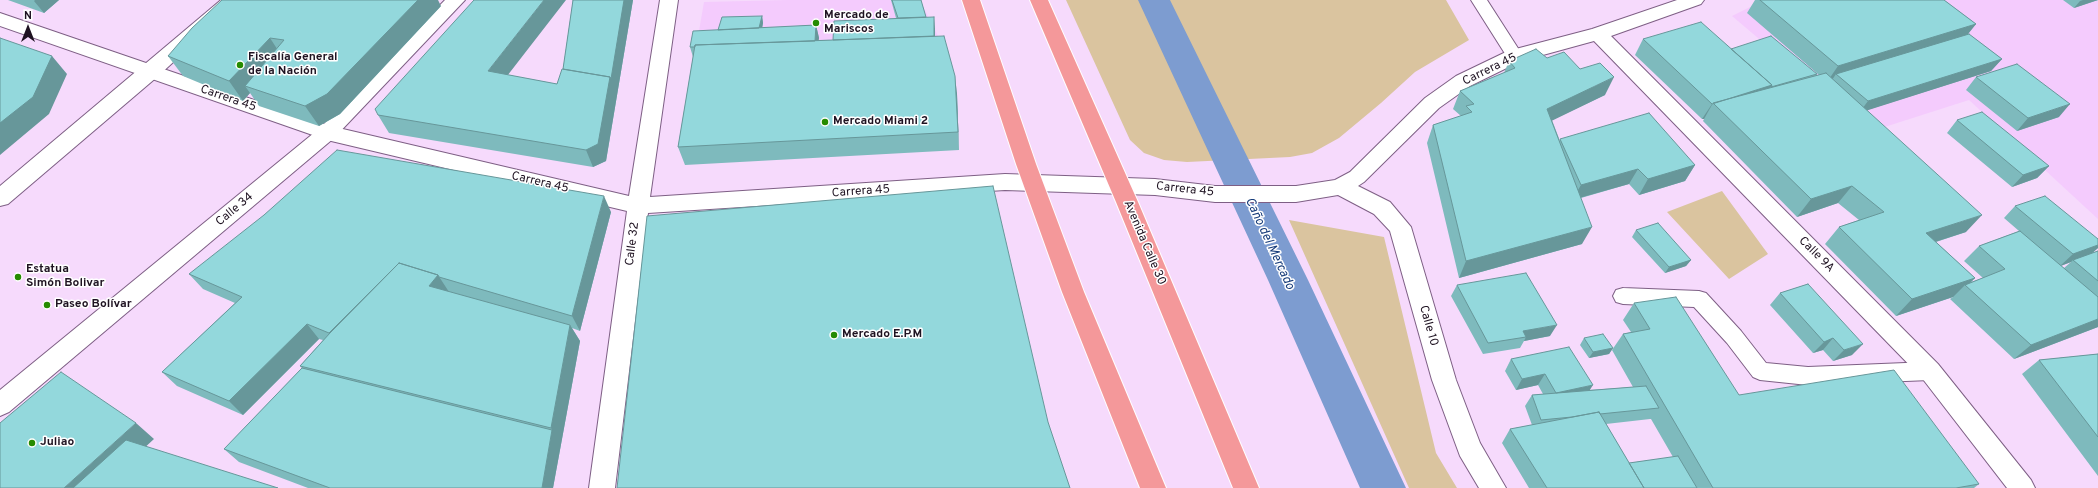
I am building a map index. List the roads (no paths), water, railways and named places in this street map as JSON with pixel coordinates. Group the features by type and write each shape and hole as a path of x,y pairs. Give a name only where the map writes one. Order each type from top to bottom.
{"highway":[{"path":"971,0 1033,183 1073,292 1153,488"},
{"name":"Avenida Calle 30","path":"1039,0 1120,186 1246,488"}],"street":[{"path":"0,198 150,72 232,0"},
{"name":"Calle 34","path":"0,405 327,133 456,0"},
{"name":"Calle 32","path":"602,488 638,206 669,0"},
{"name":"Carrera 45","path":"0,19 327,133 638,206 1005,182 1155,187 1215,194 1296,194 1340,187 1357,177 1432,103 1463,82 1515,56 1598,34 1695,0"},
{"name":"Calle 9A","path":"1598,34 1930,370 2022,488"},
{"name":"Calle 10","path":"1340,187 1382,208 1400,227 1444,380 1469,448 1493,488"}],"lane":[{"path":"1479,0 1515,56"},
{"path":"1623,296 1699,299 1734,337 1760,371 1808,376 1930,370"}],"waterway":[{"name":"Caño del Mercado","path":"1154,0 1288,280 1383,488"}],"place":[{"name":"Mercado de Mariscos","path":"816,23"},
{"name":"Fiscalía General de la Nación","path":"240,65"},
{"name":"Mercado Miami 2","path":"825,122"},
{"name":"Estatua Simón Bolivar","path":"18,277"},
{"name":"Paseo Bolívar","path":"47,305"},
{"name":"Mercado E.P.M","path":"834,335"},
{"name":"Juliao","path":"32,443"}]}
